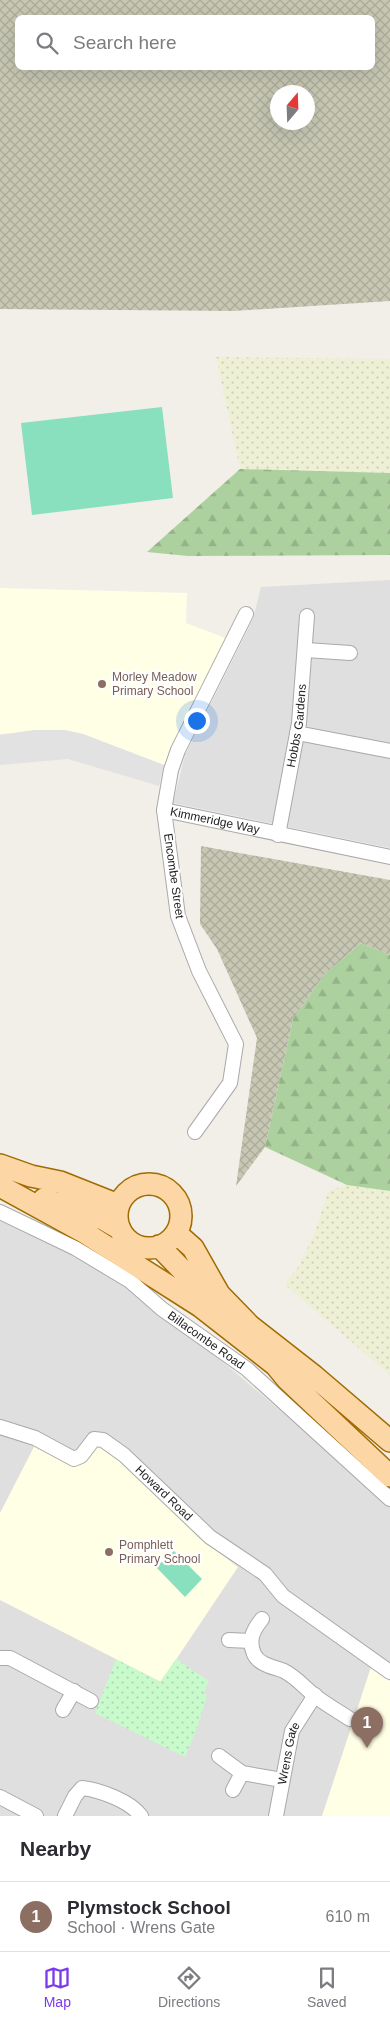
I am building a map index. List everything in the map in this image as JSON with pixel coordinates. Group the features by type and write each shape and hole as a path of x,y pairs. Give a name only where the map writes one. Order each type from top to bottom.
{"main road":[{"path":"0,1165 31,1176 60,1182 113,1203 120,1202"},
{"path":"120,1229 117,1212 120,1202 126,1193 139,1186 154,1184 164,1188 178,1203 180,1213 176,1233 159,1246"},
{"name":"Billacombe Road","path":"0,1185 103,1218 120,1229 129,1241 138,1246 148,1248 159,1246 278,1367 287,1379 390,1476"},
{"name":"Billacombe Road","path":"0,1185 82,1231 200,1306 278,1367"},
{"path":"176,1233 193,1248 219,1294 250,1326 314,1376 389,1440"}],"street":[{"name":"Encombe Street","path":"195,1132 230,1083 236,1044 199,972 178,916 164,810 171,770 178,750 246,614"},
{"name":"Hobbs Gardens","path":"273,834 298,733 306,650 307,616"},
{"path":"306,650 350,654"},
{"path":"298,733 390,751"},
{"name":"Kimmeridge Way","path":"164,810 390,857"},
{"name":"Billacombe Road","path":"0,1212 74,1248 130,1281 162,1309 246,1369 390,1499"},
{"name":"Howard Road","path":"0,1427 35,1438 74,1459 81,1456 94,1439 103,1440 124,1455 210,1537 265,1574 283,1596 390,1672"},
{"path":"262,1619 253,1630 251,1641 255,1656 262,1662 285,1672 314,1696 350,1719"},
{"path":"229,1640 251,1641"},
{"path":"0,1658 10,1658 91,1701"},
{"path":"63,1710 74,1691"},
{"name":"Wrens Gate","path":"276,1816 292,1731 314,1696"},
{"path":"219,1756 242,1772 282,1780"},
{"path":"233,1790 242,1772"},
{"path":"65,1816 74,1796 82,1788 94,1789 134,1808 140,1816"},
{"path":"0,1797 36,1816"}],"shaded area":[{"path":"0,0 390,0 390,301 233,311 0,309"},
{"path":"216,357 390,359 390,473 240,469"},
{"path":"390,580 390,848 173,803 185,755 253,619 261,587"},
{"name":"Morley Meadow Primary School","path":"0,588 187,593 186,623 228,639 164,765 83,734 65,730 0,734"},
{"path":"34,730 65,730 83,734 164,765 159,786 68,759 0,765 0,735"},
{"path":"201,846 390,880 390,955 361,943 324,975 293,1019 265,1147 236,1186 257,1038 217,949 200,924"},
{"path":"347,1185 390,1191 390,1375 284,1284 299,1266 315,1232 328,1191"},
{"path":"0,1204 89,1249 390,1503 390,1816 0,1816"},
{"name":"Pomphlett Primary School","path":"36,1443 77,1464 96,1445 103,1446 134,1471 198,1537 238,1567 161,1682 0,1600 0,1513"},
{"path":"371,1667 390,1681 390,1816 322,1816"}],"green space":[{"path":"162,407 173,498 32,515 21,423"},
{"path":"240,469 390,473 390,555 188,556 147,552"},
{"path":"361,943 390,955 390,1191 347,1185 265,1147 293,1019 324,975"},
{"path":"174,1551 202,1579 185,1597 156,1567"},
{"path":"116,1659 160,1682 176,1659 209,1681 204,1693 207,1696 197,1728 185,1757 95,1713"}],"place":[{"name":"Morley Meadow Primary School","path":"102,684"},
{"name":"Pomphlett Primary School","path":"109,1552"},
{"name":"Plymstock School","path":"367,1748"}]}
